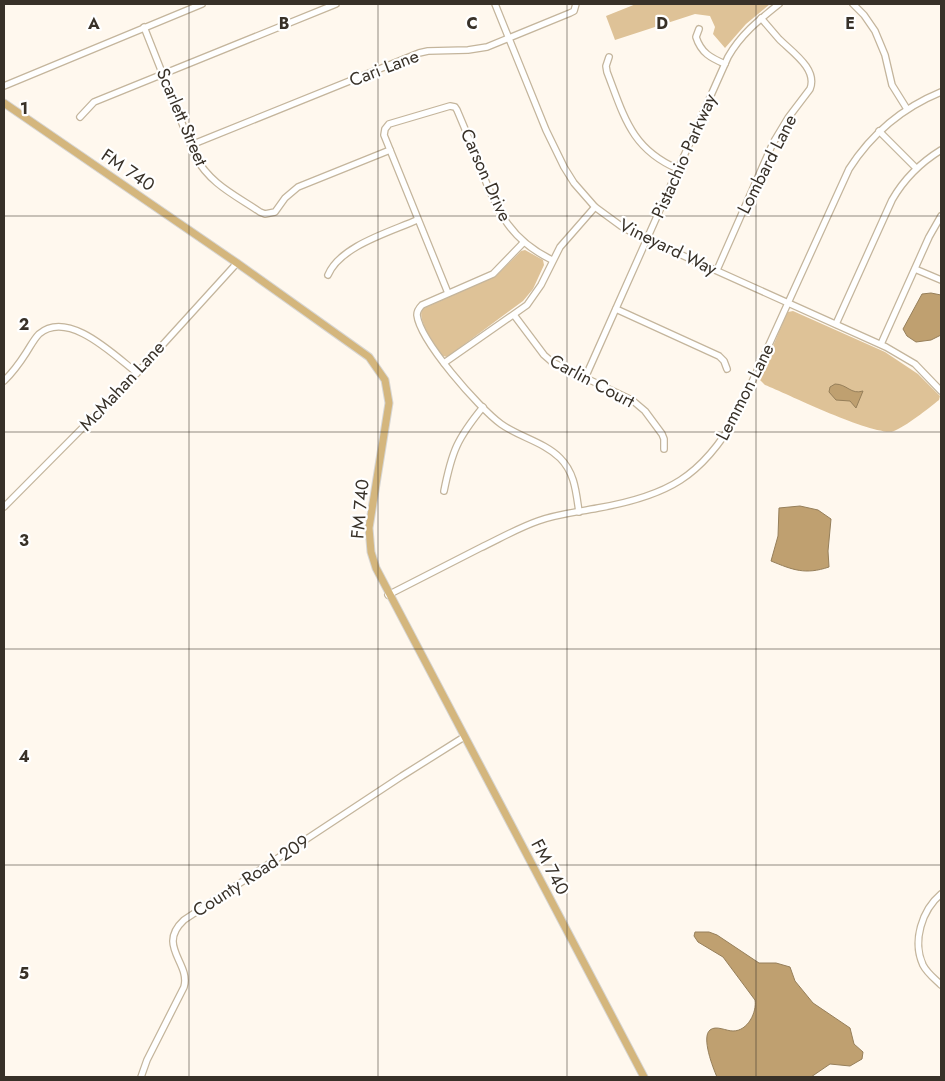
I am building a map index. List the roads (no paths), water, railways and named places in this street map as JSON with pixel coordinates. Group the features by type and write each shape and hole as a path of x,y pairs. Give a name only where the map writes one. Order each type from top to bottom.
{"main road":[{"name":"FM 740","path":"4,104 361,350 385,380 388,389 388,415 369,528 371,552 376,568 388,595 644,1077"}],"street":[{"path":"4,86 202,4"},
{"path":"80,116 94,102 336,4"},
{"name":"Vineyard Way","path":"495,4 556,152 574,182 595,207 621,226 647,239 882,344 915,364 941,391"},
{"name":"Cari Lane","path":"191,145 419,53 437,50 477,49 509,38 574,11 576,4"},
{"name":"Pistachio Parkway","path":"585,378 725,64 742,36 779,4"},
{"path":"853,4 864,15 878,36 886,58 892,85 907,109"},
{"name":"Lombard Lane","path":"717,270 773,143 812,84 812,78 806,66 776,36 762,18"},
{"name":"Scarlett Street","path":"144,27 200,165 209,177 260,212 265,214 275,212 298,187 390,150"},
{"path":"699,29 696,38 700,49 725,64"},
{"path":"609,57 606,72 630,130 650,153 666,164 678,169"},
{"name":"Lemmon Lane","path":"388,595 525,526 541,520 630,502 658,493 682,479 700,465 721,442 737,415 849,169 879,131 907,109 941,92"},
{"name":"Carson Drive","path":"390,150 384,135 386,126 389,124 450,106 456,108 496,208 506,224 535,252 552,260"},
{"path":"879,131 916,168"},
{"path":"390,150 448,293"},
{"path":"836,324 889,205 902,184 916,168 941,150"},
{"path":"444,363 514,316 532,300 541,286 552,260 565,240 595,207"},
{"path":"882,344 941,216"},
{"path":"328,275 332,266 350,250 417,220"},
{"path":"523,242 493,274 422,306 417,313 424,332 444,363 465,390 509,430 542,446 559,457 566,465 573,480 579,512"},
{"name":"McMahan Lane","path":"4,507 137,373 237,263"},
{"path":"915,269 941,280"},
{"path":"616,309 719,356 724,361 727,369"},
{"name":"Carlin Court","path":"514,316 544,356 560,367 625,396 639,405 662,434 664,449"},
{"path":"4,381 13,372 39,334 50,327 59,326 76,329 105,348 137,373"},
{"path":"444,491 450,459 456,444 464,430 482,407"},
{"name":"County Road 209","path":"141,1077 147,1060 186,980 174,951 174,932 177,926 394,781 464,737"},
{"path":"941,894 928,910 919,932 918,942 923,965 941,985"}]}
